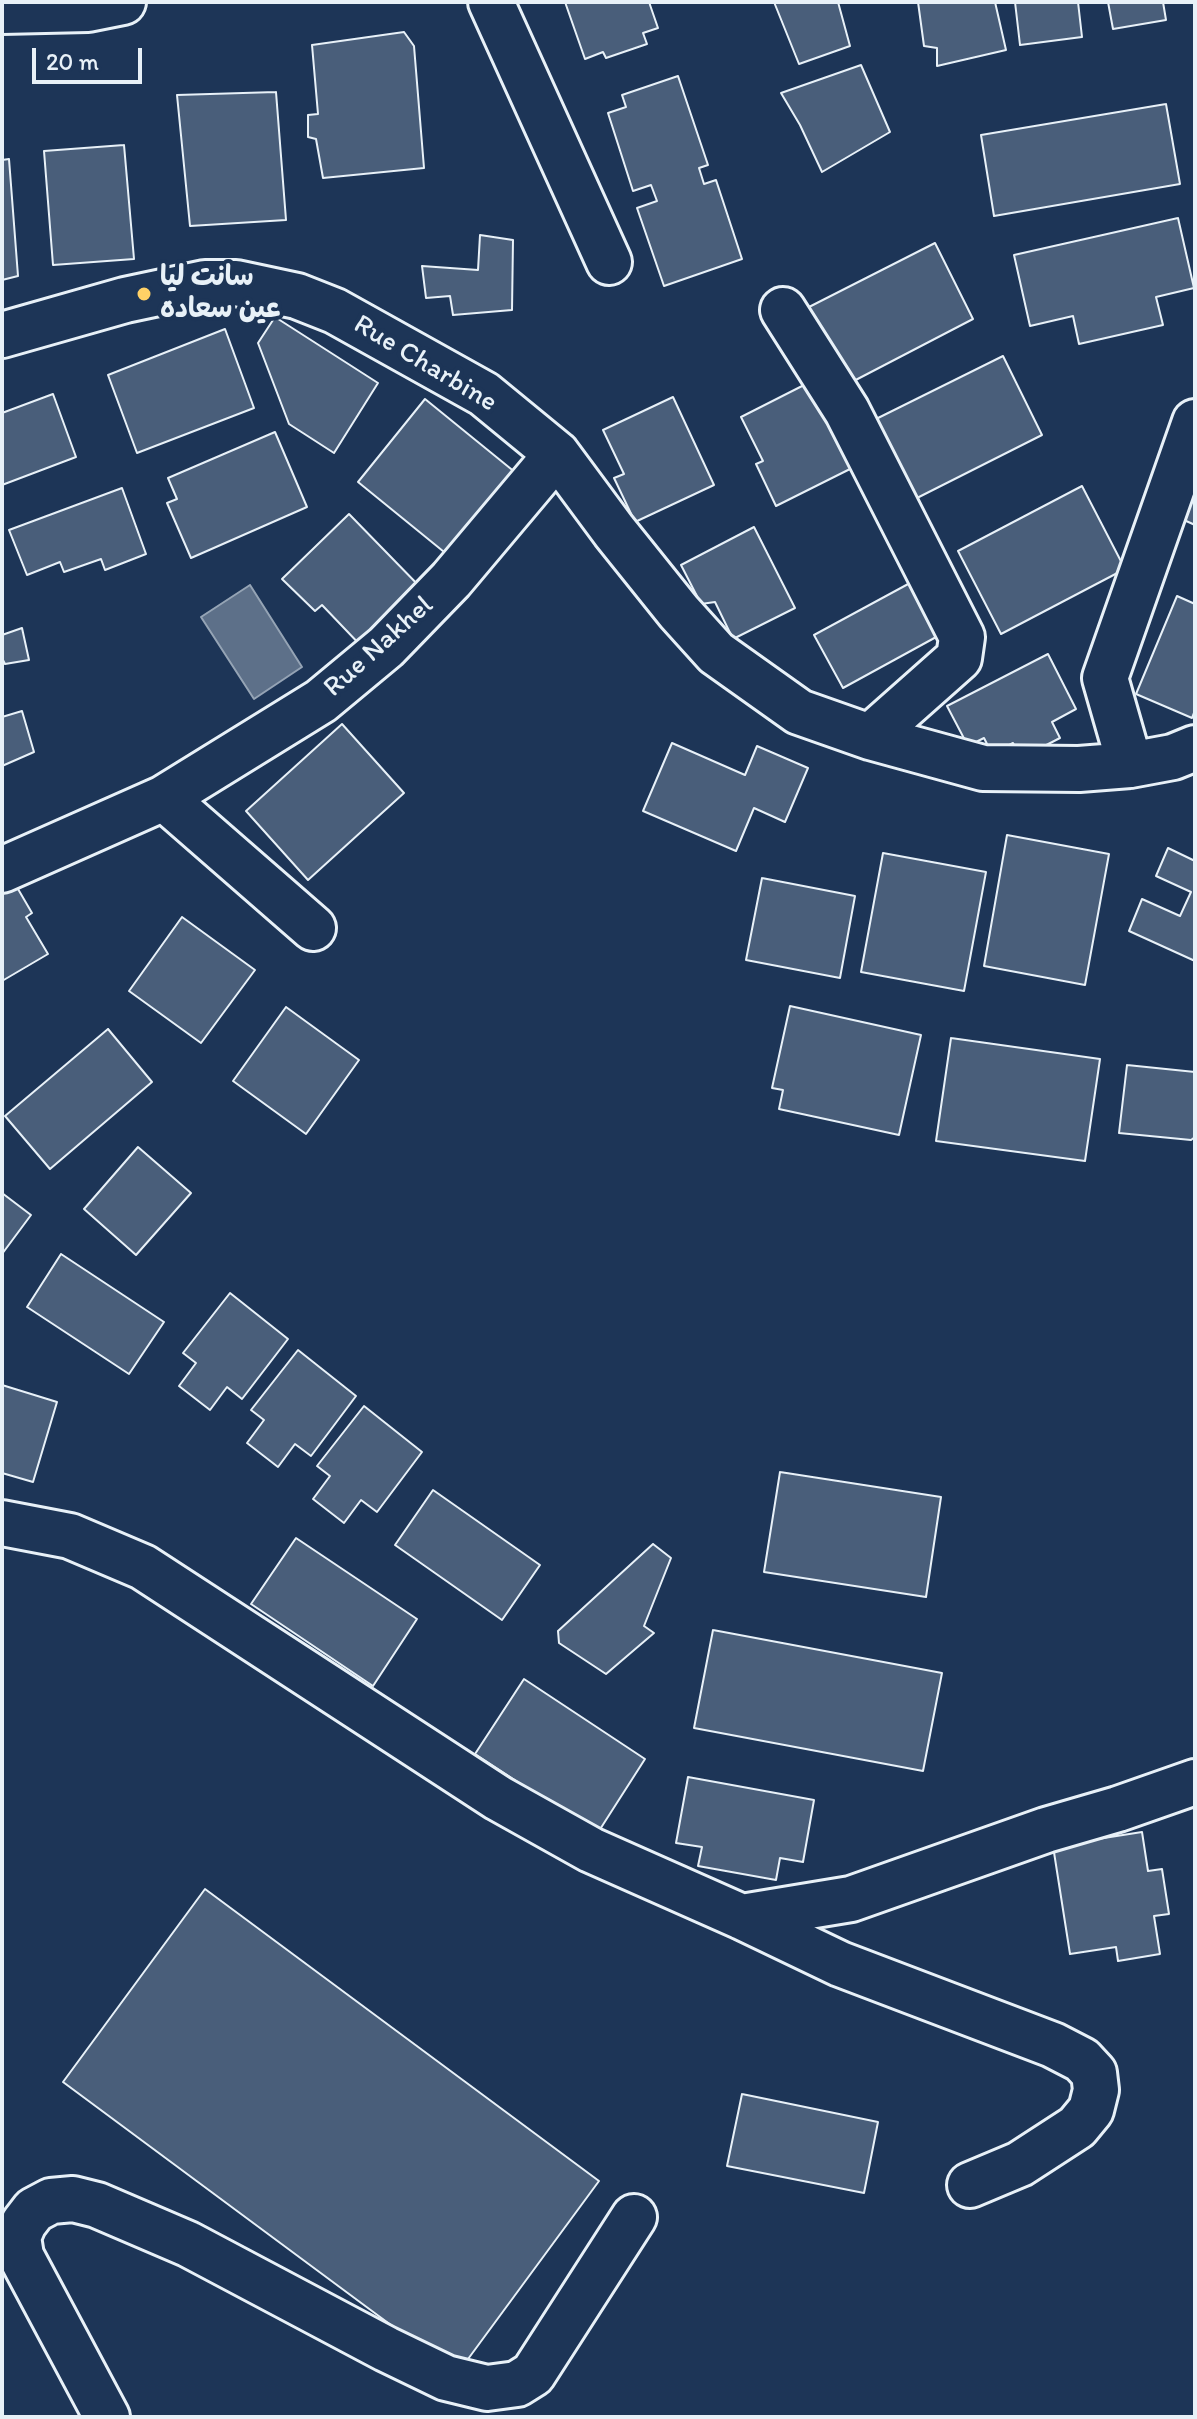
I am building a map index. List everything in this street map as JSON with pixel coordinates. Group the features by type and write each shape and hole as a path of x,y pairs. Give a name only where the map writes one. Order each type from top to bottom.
{"street":[{"path":"2,11 88,9 123,2"},
{"path":"491,2 609,262"},
{"name":"Rue Charbine","path":"2,335 113,303 205,283 267,287 335,311 484,394 557,454 614,531 716,653 799,712 870,737 983,768 1079,769 1130,765 1173,757 1195,748"},
{"path":"783,310 847,411 962,637 959,658 870,737"},
{"path":"1130,765 1105,678 1195,422"},
{"name":"Rue Nakhel","path":"2,870 164,798 321,701 386,647 451,580 557,454"},
{"path":"164,798 313,928"},
{"path":"2,1523 70,1536 143,1567 498,1798 591,1850 840,1964 1053,2045 1082,2060 1094,2073 1096,2090 1091,2110 1077,2127 1020,2164 970,2185"},
{"path":"742,1917 851,1899 1046,1830 1195,1782"},
{"path":"107,2417 21,2256 18,2237 24,2223 34,2210 51,2201 73,2199 97,2205 188,2244 446,2378 465,2384 501,2388 517,2384 533,2374 634,2217"}],"water":[{"path":"250,585 302,667 254,699 201,617"}],"building":[{"path":"565,2 649,2 658,28 643,33 647,44 606,58 603,52 585,59"},
{"path":"774,2 838,2 850,46 799,64"},
{"path":"918,2 995,2 1006,50 937,66 937,48 924,46"},
{"path":"1015,2 1078,2 1082,37 1020,45"},
{"path":"1108,2 1163,2 1166,20 1113,29"},
{"path":"404,32 414,46 424,168 323,178 316,139 308,137 308,115 318,114 312,45"},
{"path":"861,65 890,132 822,172 781,93"},
{"path":"678,76 708,165 699,168 704,184 716,180 742,259 664,286 637,208 657,201 651,185 633,191 608,113 626,107 622,95"},
{"path":"276,92 286,220 190,226 177,95"},
{"path":"1166,104 1180,184 994,216 981,135"},
{"path":"124,145 134,259 53,265 44,151"},
{"path":"9,159 18,276 2,280 2,160"},
{"path":"1178,218 1194,288 1156,297 1163,325 1079,344 1073,316 1030,326 1014,255"},
{"path":"480,235 513,240 512,310 453,315 450,296 426,298 422,266 478,270"},
{"path":"935,243 973,319 848,384 809,307"},
{"path":"275,317 378,383 334,453 289,424 258,343"},
{"path":"225,329 254,408 137,453 108,375"},
{"path":"1003,356 1042,435 915,499 876,419"},
{"path":"810,382 852,468 776,506 756,464 763,461 741,417"},
{"path":"53,394 76,457 2,485 2,413"},
{"path":"673,397 714,485 635,522 614,478 624,474 603,430"},
{"path":"425,399 516,473 449,556 358,482"},
{"path":"275,432 307,507 191,558 167,503 177,499 168,478"},
{"path":"1195,469 1195,525 1173,515"},
{"path":"1082,486 1125,569 1001,634 958,551"},
{"path":"122,488 146,554 105,570 101,559 64,572 60,562 27,575 9,530"},
{"path":"349,514 425,592 365,650 322,605 315,611 282,579"},
{"path":"754,527 795,608 733,639 715,602 701,604 681,565"},
{"path":"910,583 938,636 843,688 814,635"},
{"path":"1177,596 1195,604 1195,710 1192,718 1136,694"},
{"path":"22,628 29,660 5,664 2,635"},
{"path":"1048,654 1076,709 1052,722 1060,738 1021,758 1013,743 992,754 984,738 968,746 947,706"},
{"path":"22,711 34,752 2,766 2,717"},
{"path":"342,724 404,793 308,880 246,811"},
{"path":"672,743 745,775 757,746 808,768 785,822 754,808 736,851 643,811"},
{"path":"1007,835 1109,854 1085,985 984,966"},
{"path":"1168,848 1195,861 1195,961 1129,931 1142,899 1180,916 1191,892 1156,876"},
{"path":"883,853 986,872 964,991 861,972"},
{"path":"11,877 32,913 26,917 48,954 2,981 2,882"},
{"path":"762,878 855,896 840,978 746,960"},
{"path":"182,917 255,970 201,1043 129,991"},
{"path":"790,1006 921,1035 899,1135 779,1109 783,1090 772,1088"},
{"path":"286,1007 359,1060 306,1134 233,1081"},
{"path":"108,1029 152,1082 50,1169 5,1116"},
{"path":"951,1038 1100,1059 1085,1161 936,1141"},
{"path":"1127,1065 1195,1072 1195,1137 1191,1140 1119,1133"},
{"path":"138,1147 191,1193 136,1255 84,1209"},
{"path":"2,1193 31,1215 2,1254"},
{"path":"61,1254 164,1322 129,1374 27,1307"},
{"path":"230,1293 288,1339 242,1399 227,1387 210,1410 179,1386 196,1363 183,1353"},
{"path":"298,1350 356,1396 311,1456 295,1444 278,1467 247,1443 264,1420 251,1410"},
{"path":"2,1385 57,1402 33,1482 2,1473"},
{"path":"364,1406 422,1452 377,1512 361,1500 344,1523 313,1499 330,1476 317,1466"},
{"path":"780,1472 941,1497 926,1597 764,1572"},
{"path":"433,1490 540,1565 502,1620 395,1545"},
{"path":"296,1538 417,1619 373,1686 251,1604"},
{"path":"653,1544 671,1558 644,1626 654,1633 606,1674 559,1643 558,1631"},
{"path":"713,1630 942,1673 923,1771 694,1728"},
{"path":"524,1679 645,1759 597,1834 475,1754"},
{"path":"688,1777 814,1800 803,1862 780,1858 776,1880 698,1866 702,1847 676,1843"},
{"path":"1142,1832 1148,1871 1162,1869 1169,1914 1154,1916 1160,1954 1118,1961 1116,1947 1070,1954 1053,1846"},
{"path":"205,1889 599,2181 457,2374 63,2082"},
{"path":"742,2094 878,2122 864,2193 727,2166"}],"place":[{"name":"سانت ليا عين سعاده","path":"144,294"}]}
